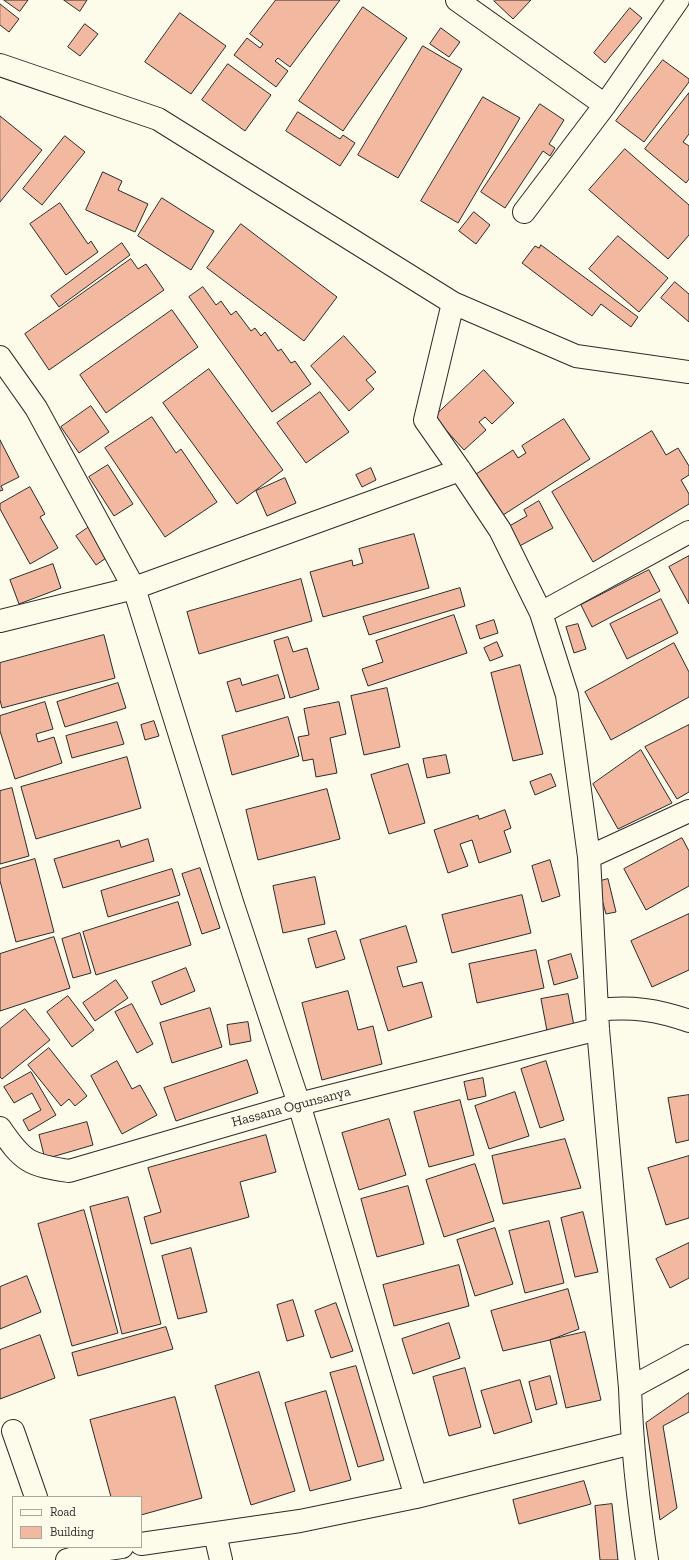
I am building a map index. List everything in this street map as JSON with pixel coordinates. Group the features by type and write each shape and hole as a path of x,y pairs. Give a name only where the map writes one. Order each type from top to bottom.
{"street":[{"path":"457,0 605,105"},
{"path":"524,212 605,105 678,0"},
{"path":"0,65 158,119 453,303 576,356 689,372"},
{"path":"453,303 425,420 500,530 541,612 567,695 589,857 598,1020 630,1388 632,1443 638,1500 648,1560"},
{"path":"0,357 36,408 134,588 230,894 299,1104 416,1497"},
{"path":"0,621 134,588 460,470"},
{"path":"541,612 689,532"},
{"path":"589,857 689,812"},
{"name":"Hassana Ogunsanya","path":"0,1128 24,1160 38,1166 69,1171 299,1104 598,1020 622,1007 665,1013 689,1021"},
{"path":"630,1388 689,1356"},
{"path":"13,1431 36,1496"},
{"path":"142,1544 300,1521 416,1497 632,1443"},
{"path":"215,1534 221,1560"},
{"path":"54,1548 59,1560"},
{"path":"67,1560 102,1550 115,1548"}],"building":[{"path":"4,0 28,0 20,11"},
{"path":"64,0 87,0 80,11"},
{"path":"276,0 340,0 290,67 278,58 275,61 288,71 276,87 234,55 247,38 260,48 263,44 250,34"},
{"path":"531,0 513,19 494,1"},
{"path":"0,4 19,19 9,32 0,25"},
{"path":"363,7 407,38 343,131 299,101"},
{"path":"630,8 642,18 605,63 594,53"},
{"path":"180,13 226,46 191,94 145,62"},
{"path":"85,24 98,34 80,56 68,47"},
{"path":"441,28 460,42 449,57 430,44"},
{"path":"423,46 462,69 398,178 358,155"},
{"path":"663,60 689,79 689,82 644,142 616,121"},
{"path":"228,64 271,95 245,131 202,100"},
{"path":"689,93 689,134 683,142 689,146 689,179 686,183 645,149"},
{"path":"483,97 520,118 458,223 421,201"},
{"path":"540,104 564,120 549,144 555,148 550,156 543,151 505,208 481,192"},
{"path":"298,112 340,139 343,135 355,143 340,166 286,131"},
{"path":"0,116 42,150 0,202"},
{"path":"65,136 85,152 42,205 23,189"},
{"path":"625,149 689,205 689,235 668,259 589,190"},
{"path":"103,172 122,181 118,190 148,204 135,232 86,210"},
{"path":"162,198 214,231 191,270 138,236"},
{"path":"60,203 88,244 91,241 98,252 66,275 30,224"},
{"path":"474,212 490,225 476,244 459,231"},
{"path":"241,224 337,297 304,341 207,268"},
{"path":"618,236 668,278 639,312 589,269"},
{"path":"122,243 130,255 59,307 51,296"},
{"path":"541,245 638,317 631,327 601,304 592,316 522,263 535,246 539,248"},
{"path":"131,259 138,269 146,264 164,290 49,370 25,334"},
{"path":"675,282 689,294 689,322 661,298"},
{"path":"203,287 216,305 221,301 231,315 236,311 251,331 255,328 261,336 265,332 278,351 281,349 291,363 295,361 311,384 272,412 189,297"},
{"path":"172,310 198,347 106,413 80,375"},
{"path":"344,336 376,372 366,380 374,389 349,411 311,366"},
{"path":"209,369 283,470 237,504 163,403"},
{"path":"484,370 514,403 492,424 485,417 479,422 486,430 464,450 434,417"},
{"path":"320,392 349,432 306,463 277,423"},
{"path":"91,406 109,432 79,453 61,427"},
{"path":"152,417 176,453 181,449 217,502 165,537 105,448"},
{"path":"564,419 590,459 500,517 473,476 513,450 518,458 526,453 522,446"},
{"path":"652,431 666,455 678,448 689,466 689,475 681,480 689,494 689,504 593,562 552,492"},
{"path":"0,440 19,477 1,486 3,490 0,491"},
{"path":"108,465 133,504 114,516 89,477"},
{"path":"371,468 376,480 362,487 356,475"},
{"path":"285,478 296,503 267,516 256,491"},
{"path":"30,487 45,514 40,517 58,548 30,564 0,509 0,504"},
{"path":"539,501 553,528 514,549 504,529 527,516 524,510"},
{"path":"89,527 109,556 96,565 76,536"},
{"path":"414,534 429,588 323,617 310,572 352,560 353,566 363,563 359,549"},
{"path":"689,556 689,604 669,567"},
{"path":"53,564 61,588 19,604 10,580"},
{"path":"649,570 660,591 592,627 581,605"},
{"path":"301,579 312,621 199,654 187,612"},
{"path":"460,588 465,606 369,635 363,617"},
{"path":"661,599 678,633 627,659 610,624"},
{"path":"454,615 467,653 368,686 362,669 383,662 376,641"},
{"path":"494,620 498,633 480,639 476,626"},
{"path":"578,624 586,649 574,653 566,627"},
{"path":"104,635 115,678 2,708 0,700 0,663"},
{"path":"288,637 293,652 307,648 319,689 290,698 274,641"},
{"path":"497,642 503,656 490,661 484,648"},
{"path":"674,643 689,672 689,697 611,740 585,692"},
{"path":"520,665 543,754 513,761 491,673"},
{"path":"278,675 285,698 236,712 227,682 240,678 242,685"},
{"path":"118,683 126,708 65,727 57,702"},
{"path":"387,688 400,747 364,755 351,696"},
{"path":"45,702 53,729 36,734 38,742 54,737 62,763 15,779 0,731 0,716"},
{"path":"339,702 346,734 330,738 337,773 316,777 313,759 303,761 298,737 309,735 304,709"},
{"path":"288,717 299,756 232,775 222,736"},
{"path":"154,721 159,736 145,740 141,725"},
{"path":"117,722 124,744 72,758 66,736"},
{"path":"689,725 689,792 677,799 645,747"},
{"path":"641,750 672,803 618,829 593,784"},
{"path":"446,755 450,773 427,778 423,759"},
{"path":"127,757 141,808 36,839 21,787"},
{"path":"408,764 425,823 389,834 371,775"},
{"path":"551,774 556,786 535,795 530,782"},
{"path":"12,788 29,856 0,864 0,791"},
{"path":"327,789 340,839 258,860 246,810"},
{"path":"505,810 511,828 504,831 511,852 479,863 472,840 460,844 468,866 448,873 434,830 478,815 479,819"},
{"path":"682,838 689,851 689,886 646,910 624,869"},
{"path":"148,839 154,861 63,888 54,859 119,840 121,847"},
{"path":"35,859 54,932 16,942 0,881 0,869"},
{"path":"550,860 560,896 542,902 532,866"},
{"path":"200,868 220,928 202,934 182,874"},
{"path":"172,869 180,895 108,917 101,891"},
{"path":"315,877 325,924 283,933 273,886"},
{"path":"608,879 616,912 606,914 597,882"},
{"path":"522,895 531,933 452,953 442,915"},
{"path":"178,902 191,945 96,975 83,932"},
{"path":"689,914 689,970 652,987 631,941"},
{"path":"406,926 417,962 397,967 403,987 422,982 432,1017 388,1031 360,940"},
{"path":"336,931 345,959 316,968 308,939"},
{"path":"80,933 91,973 73,978 62,939"},
{"path":"54,937 70,988 0,1011 0,954"},
{"path":"536,950 544,988 477,1003 469,964"},
{"path":"571,954 578,978 554,985 548,961"},
{"path":"186,968 195,991 161,1005 152,982"},
{"path":"116,980 128,998 95,1021 83,1003"},
{"path":"348,991 358,1030 373,1026 382,1064 322,1080 302,1003"},
{"path":"568,994 575,1031 548,1036 541,999"},
{"path":"68,996 94,1030 72,1047 47,1012"},
{"path":"132,1004 153,1044 137,1053 115,1012"},
{"path":"210,1008 222,1047 172,1063 160,1023"},
{"path":"25,1009 50,1040 2,1079 0,1077 0,1029"},
{"path":"248,1022 251,1041 230,1045 227,1025"},
{"path":"49,1048 87,1096 75,1106 69,1099 61,1106 28,1065"},
{"path":"247,1060 258,1093 176,1121 164,1088"},
{"path":"117,1061 132,1089 140,1085 157,1115 122,1134 91,1076"},
{"path":"546,1061 564,1120 540,1128 521,1069"},
{"path":"31,1072 56,1115 29,1131 23,1120 41,1110 32,1093 14,1103 4,1087"},
{"path":"483,1078 486,1096 468,1100 464,1082"},
{"path":"515,1092 529,1136 489,1149 475,1106"},
{"path":"689,1095 689,1140 676,1143 668,1098"},
{"path":"460,1100 474,1155 429,1167 414,1112"},
{"path":"389,1119 406,1175 359,1190 342,1133"},
{"path":"87,1122 93,1145 45,1159 39,1135"},
{"path":"266,1135 276,1172 240,1182 249,1217 151,1244 144,1217 161,1212 148,1168"},
{"path":"565,1139 581,1188 503,1204 492,1156"},
{"path":"689,1156 689,1218 666,1225 648,1168"},
{"path":"475,1164 494,1221 444,1237 426,1180"},
{"path":"408,1186 424,1244 377,1257 361,1199"},
{"path":"128,1197 161,1324 122,1334 90,1207"},
{"path":"84,1210 118,1333 72,1346 38,1224"},
{"path":"583,1212 598,1272 575,1277 561,1218"},
{"path":"549,1221 564,1283 525,1293 509,1231"},
{"path":"495,1228 513,1284 475,1296 457,1240"},
{"path":"689,1243 689,1278 670,1288 656,1259"},
{"path":"191,1248 207,1312 178,1319 162,1256"},
{"path":"459,1265 469,1306 394,1326 383,1285"},
{"path":"27,1276 41,1312 0,1329 0,1287"},
{"path":"568,1289 579,1329 550,1340 503,1351 491,1311"},
{"path":"293,1300 304,1336 287,1341 277,1305"},
{"path":"336,1303 353,1351 331,1358 315,1311"},
{"path":"449,1323 460,1358 413,1374 402,1339"},
{"path":"166,1327 173,1349 78,1376 72,1353"},
{"path":"585,1332 601,1400 566,1408 550,1340"},
{"path":"40,1335 55,1378 0,1399 0,1350"},
{"path":"356,1366 384,1460 358,1467 330,1373"},
{"path":"465,1368 481,1427 449,1436 433,1377"},
{"path":"259,1372 295,1491 251,1505 215,1386"},
{"path":"550,1376 557,1404 536,1410 529,1382"},
{"path":"520,1380 532,1422 494,1434 481,1391"},
{"path":"326,1391 351,1480 310,1491 285,1403"},
{"path":"689,1393 689,1412 663,1426 677,1508 660,1520 646,1423"},
{"path":"175,1397 202,1498 142,1515 142,1496 111,1496 90,1420"},
{"path":"584,1481 591,1504 519,1524 513,1500"},
{"path":"612,1504 618,1560 600,1560 595,1506"}]}
